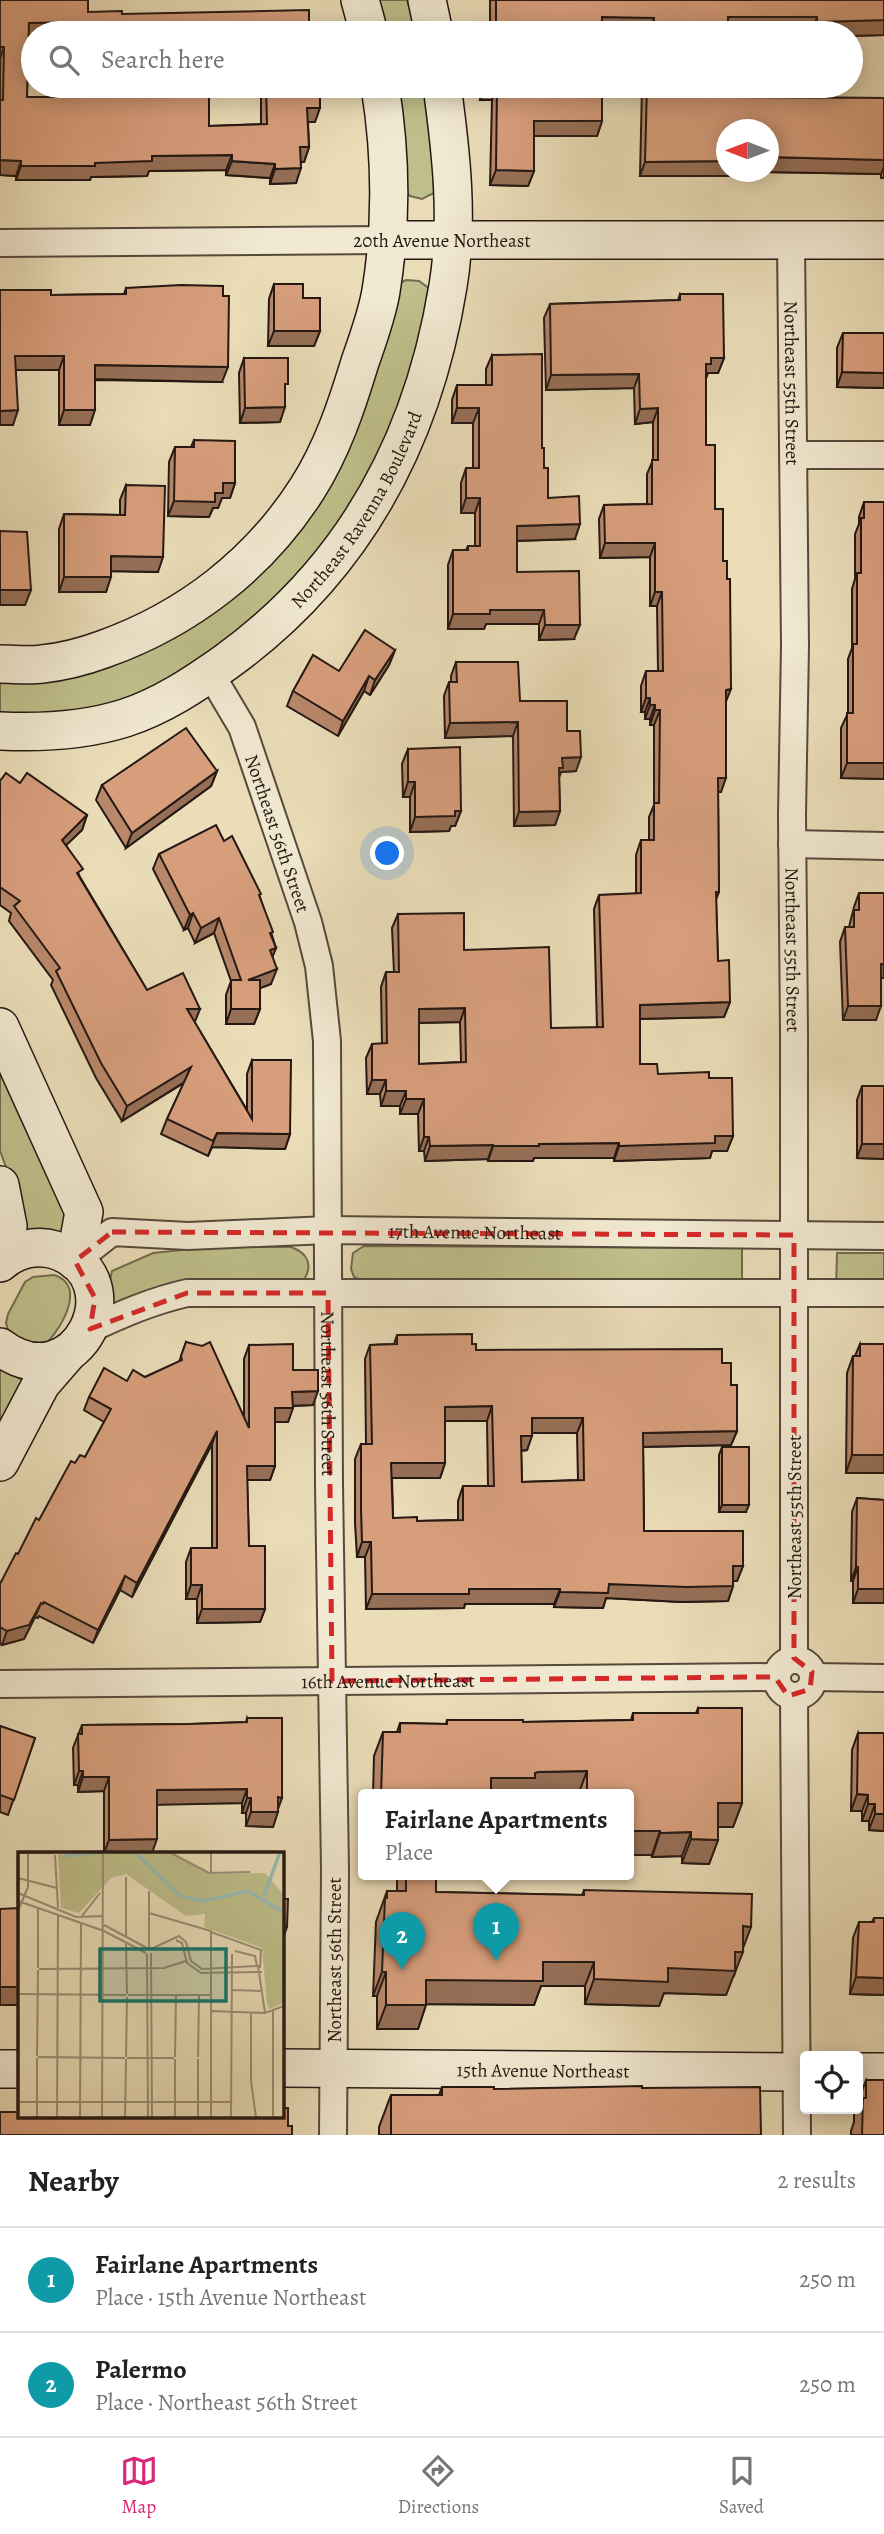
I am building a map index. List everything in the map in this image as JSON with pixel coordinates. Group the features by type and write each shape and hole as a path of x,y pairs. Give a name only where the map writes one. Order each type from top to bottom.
{"main road":[{"path":"360,0 366,21"},
{"path":"427,0 431,21"},
{"path":"0,664 43,664 89,654 133,639 175,618 214,592 250,561 302,497 330,446 349,397 380,295 389,184 382,98"},
{"name":"Northeast Ravenna Boulevard","path":"0,731 51,732 102,725 158,706 245,648 289,610 328,566 363,519 393,468 416,415 434,359 449,284 453,240 452,180 444,98"},
{"name":"20th Avenue Northeast","path":"386,240 884,240"},
{"path":"0,1027 98,1222 75,1261"},
{"path":"0,1185 8,1226 3,1260"},
{"path":"0,1462 41,1384 78,1342 94,1319 95,1298 88,1276 75,1261 62,1253 48,1248 33,1248 3,1260"},
{"path":"0,1347 21,1359 46,1361 78,1342"},
{"name":"15th Avenue Northeast","path":"284,2068 800,2072"},
{"path":"0,2069 18,2069"},
{"path":"863,2072 884,2072"}],"street":[{"name":"20th Avenue Northeast","path":"0,243 386,240"},
{"name":"Northeast 55th Street","path":"791,241 795,646 792,845 794,1292 788,1678 800,2051"},
{"path":"794,455 884,455"},
{"name":"Northeast 56th Street","path":"210,673 242,727 308,922 319,966 327,1041 335,1870 333,2135"},
{"path":"792,845 884,846"},
{"name":"17th Avenue Northeast","path":"98,1222 188,1236 328,1230 884,1236"},
{"path":"78,1342 157,1300 187,1293 884,1293"},
{"path":"788,1678 806,1694 813,1684 813,1677 884,1678"},
{"name":"16th Avenue Northeast","path":"0,1684 788,1678"},
{"name":"Northeast 55th Street","path":"797,2135 800,2088"}],"highlighted area":[{"path":"112,1232 794,1235 794,1658 812,1672 810,1689 788,1696 775,1677 332,1681 328,1293 187,1293 90,1329 95,1298 75,1261"}],"green space":[{"path":"368,0 407,0 413,21 374,21"},
{"path":"393,98 430,98 438,186 434,193 422,199 410,196 405,191"},
{"path":"406,280 419,281 430,289 419,366 367,486 288,591 202,663 120,704 76,714 0,718 0,679 263,567 400,283"},
{"path":"0,1055 68,1217 66,1234 27,1248 12,1183 0,1151"},
{"path":"364,1246 742,1248 742,1284 361,1280 354,1277 351,1269 353,1253"},
{"path":"210,1247 291,1247 305,1256 307,1275 304,1280 146,1293 112,1304 108,1288 112,1271 153,1253"},
{"path":"837,1253 884,1253 884,1290 836,1290"},
{"path":"54,1275 64,1280 70,1299 56,1332 41,1348 9,1333 6,1323 25,1282 33,1277"},
{"path":"0,1368 28,1383 0,1436"}],"building":[{"path":"0,0 88,0 88,12 122,11 122,14 309,10 309,21 21,21 21,98 209,98 209,126 267,124 266,98 320,98 320,108 307,108 309,147 300,147 301,168 275,169 275,164 232,161 232,155 152,156 152,161 95,163 95,166 21,166 21,161 0,160 0,100 3,100 4,47 0,47"},
{"path":"496,0 884,0 884,20 817,21 817,17 728,17 728,21 654,21 654,18 602,17 602,21 496,21"},
{"path":"497,98 602,98 602,121 534,121 534,171 496,170"},
{"path":"647,98 884,98 884,160 779,157 779,119 716,119 716,161 645,162"},
{"path":"274,284 303,284 303,298 320,298 320,331 274,331"},
{"path":"223,286 223,296 229,296 228,367 95,365 95,410 64,410 64,356 15,356 18,410 0,411 0,290 51,290 51,295 126,294 126,288"},
{"path":"680,294 723,294 724,358 711,358 711,364 706,364 706,445 715,445 715,509 723,509 723,561 727,561 727,579 730,579 731,689 726,690 726,778 718,778 719,892 716,892 718,961 729,960 730,1002 640,1005 640,1064 657,1064 658,1074 709,1072 709,1078 732,1078 733,1136 715,1136 715,1143 430,1146 429,1137 424,1137 424,1099 406,1099 406,1091 386,1091 386,1080 372,1080 372,1044 387,1043 386,972 399,972 398,914 464,913 464,950 549,947 551,1028 603,1027 599,895 641,893 641,840 654,840 654,803 659,803 660,710 655,710 655,705 650,705 650,698 646,698 646,671 663,671 662,592 655,592 655,543 605,543 604,505 652,504 652,460 658,460 658,408 640,409 639,374 551,375 550,304 680,300","holes":["465,1008 466,1062 419,1064 419,1009"]},
{"path":"843,333 884,333 884,373 842,372"},
{"path":"542,354 542,448 544,468 548,468 548,498 579,496 580,524 517,526 517,572 579,571 580,625 545,625 544,610 490,610 490,614 453,614 453,550 468,550 468,546 480,546 480,498 466,498 466,468 479,468 479,408 457,408 457,385 492,385 492,355"},
{"path":"244,358 288,358 285,407 245,408"},
{"path":"194,440 235,441 235,483 223,483 223,493 215,493 215,502 174,501 175,447 194,447"},
{"path":"126,485 165,486 163,557 111,556 111,577 64,577 64,514 125,515"},
{"path":"864,502 884,502 884,763 847,763 847,713 853,713 853,644 857,644 857,573 861,573 861,518 864,518"},
{"path":"0,531 27,532 31,590 0,590"},
{"path":"365,630 395,650 375,680 369,676 343,721 293,691 313,655 339,671"},
{"path":"456,662 518,662 520,701 567,701 567,731 580,731 581,757 562,758 563,768 559,768 560,811 519,812 518,722 450,723 449,682 457,682"},
{"path":"186,728 217,771 132,833 102,785"},
{"path":"460,747 461,811 455,811 455,816 415,817 415,782 408,782 408,749"},
{"path":"6,773 20,783 27,773 87,815 62,840 83,869 77,873 147,990 183,973 200,1009 187,1009 252,1119 252,1060 291,1060 290,1134 217,1133 213,1141 167,1119 191,1067 127,1106 101,1063 56,971 60,968 14,906 20,901 0,887 0,781"},
{"path":"216,825 224,841 232,836 261,894 259,895 273,932 270,933 276,948 270,950 277,969 248,980 260,980 260,1009 231,1009 231,980 241,980 219,918 201,928 193,913 190,915 159,854"},
{"path":"859,893 884,893 881,1006 848,1006 845,927 854,927 854,910 859,910"},
{"path":"862,1086 884,1086 884,1144 862,1144"},
{"path":"472,1334 472,1344 476,1344 476,1350 722,1349 722,1363 731,1363 731,1385 737,1385 737,1431 643,1433 644,1531 743,1531 743,1566 733,1566 733,1586 609,1584 608,1593 560,1592 560,1589 469,1589 469,1594 372,1594 371,1542 362,1542 361,1509 361,1444 372,1444 370,1345 397,1344 397,1335","holes":["492,1406 494,1486 463,1486 463,1520 417,1521 417,1517 393,1518 391,1463 445,1463 445,1407","532,1418 583,1418 584,1480 522,1482 521,1436 532,1436"]},
{"path":"186,1342 202,1346 210,1342 249,1428 249,1345 293,1344 293,1370 318,1370 318,1391 292,1392 293,1408 275,1408 275,1466 247,1466 249,1546 265,1546 265,1609 202,1609 202,1585 191,1585 191,1548 217,1548 217,1431 137,1583 125,1576 98,1630 44,1602 29,1625 7,1631 0,1627 0,1584 71,1461 75,1463 80,1455 85,1457 111,1409 89,1397 104,1368 127,1381 133,1370 145,1377 182,1360"},
{"path":"860,1344 884,1344 884,1455 852,1455 853,1356 860,1356"},
{"path":"722,1447 749,1447 749,1505 722,1505"},
{"path":"857,1498 884,1500 884,1589 858,1589"},
{"path":"698,1708 742,1708 742,1803 718,1803 718,1840 691,1839 691,1832 634,1831 634,1789 587,1789 587,1771 538,1772 535,1773 535,1778 491,1778 491,1789 381,1789 383,1732 400,1732 400,1723 447,1724 447,1720 633,1720 633,1713 698,1713"},
{"path":"247,1718 282,1718 282,1798 278,1797 278,1812 251,1812 251,1798 247,1798 247,1789 157,1790 157,1839 109,1840 109,1777 83,1777 83,1771 79,1771 78,1734 82,1734 82,1725 247,1722"},
{"path":"0,1726 35,1738 14,1800 0,1795"},
{"path":"858,1733 884,1733 884,1814 875,1814 875,1804 868,1804 868,1795 857,1794"},
{"path":"406,1880 436,1880 436,1892 584,1895 584,1890 752,1894 751,1927 743,1926 743,1952 735,1952 735,1971 668,1968 668,1982 594,1979 594,1962 543,1962 543,1981 426,1980 426,2005 386,2005 386,1972 382,1972 385,1898 387,1891 406,1891"},
{"path":"284,1899 288,1899 287,1927 284,1927"},
{"path":"18,1908 18,1987 0,1987 0,1909"},
{"path":"874,1918 884,1918 884,1978 856,1977 859,1922 874,1922"},
{"path":"866,2080 884,2080 884,2135 862,2135 863,2098 866,2098"},
{"path":"442,2087 494,2089 760,2087 761,2135 391,2135 391,2095 442,2095"},
{"path":"284,2108 288,2108 288,2126 292,2126 292,2135 0,2135 0,2112 18,2112 18,2118 284,2118"}],"place":[{"name":"Fairlane Apartments","path":"496,1961"},
{"name":"Palermo","path":"402,1970"}]}
